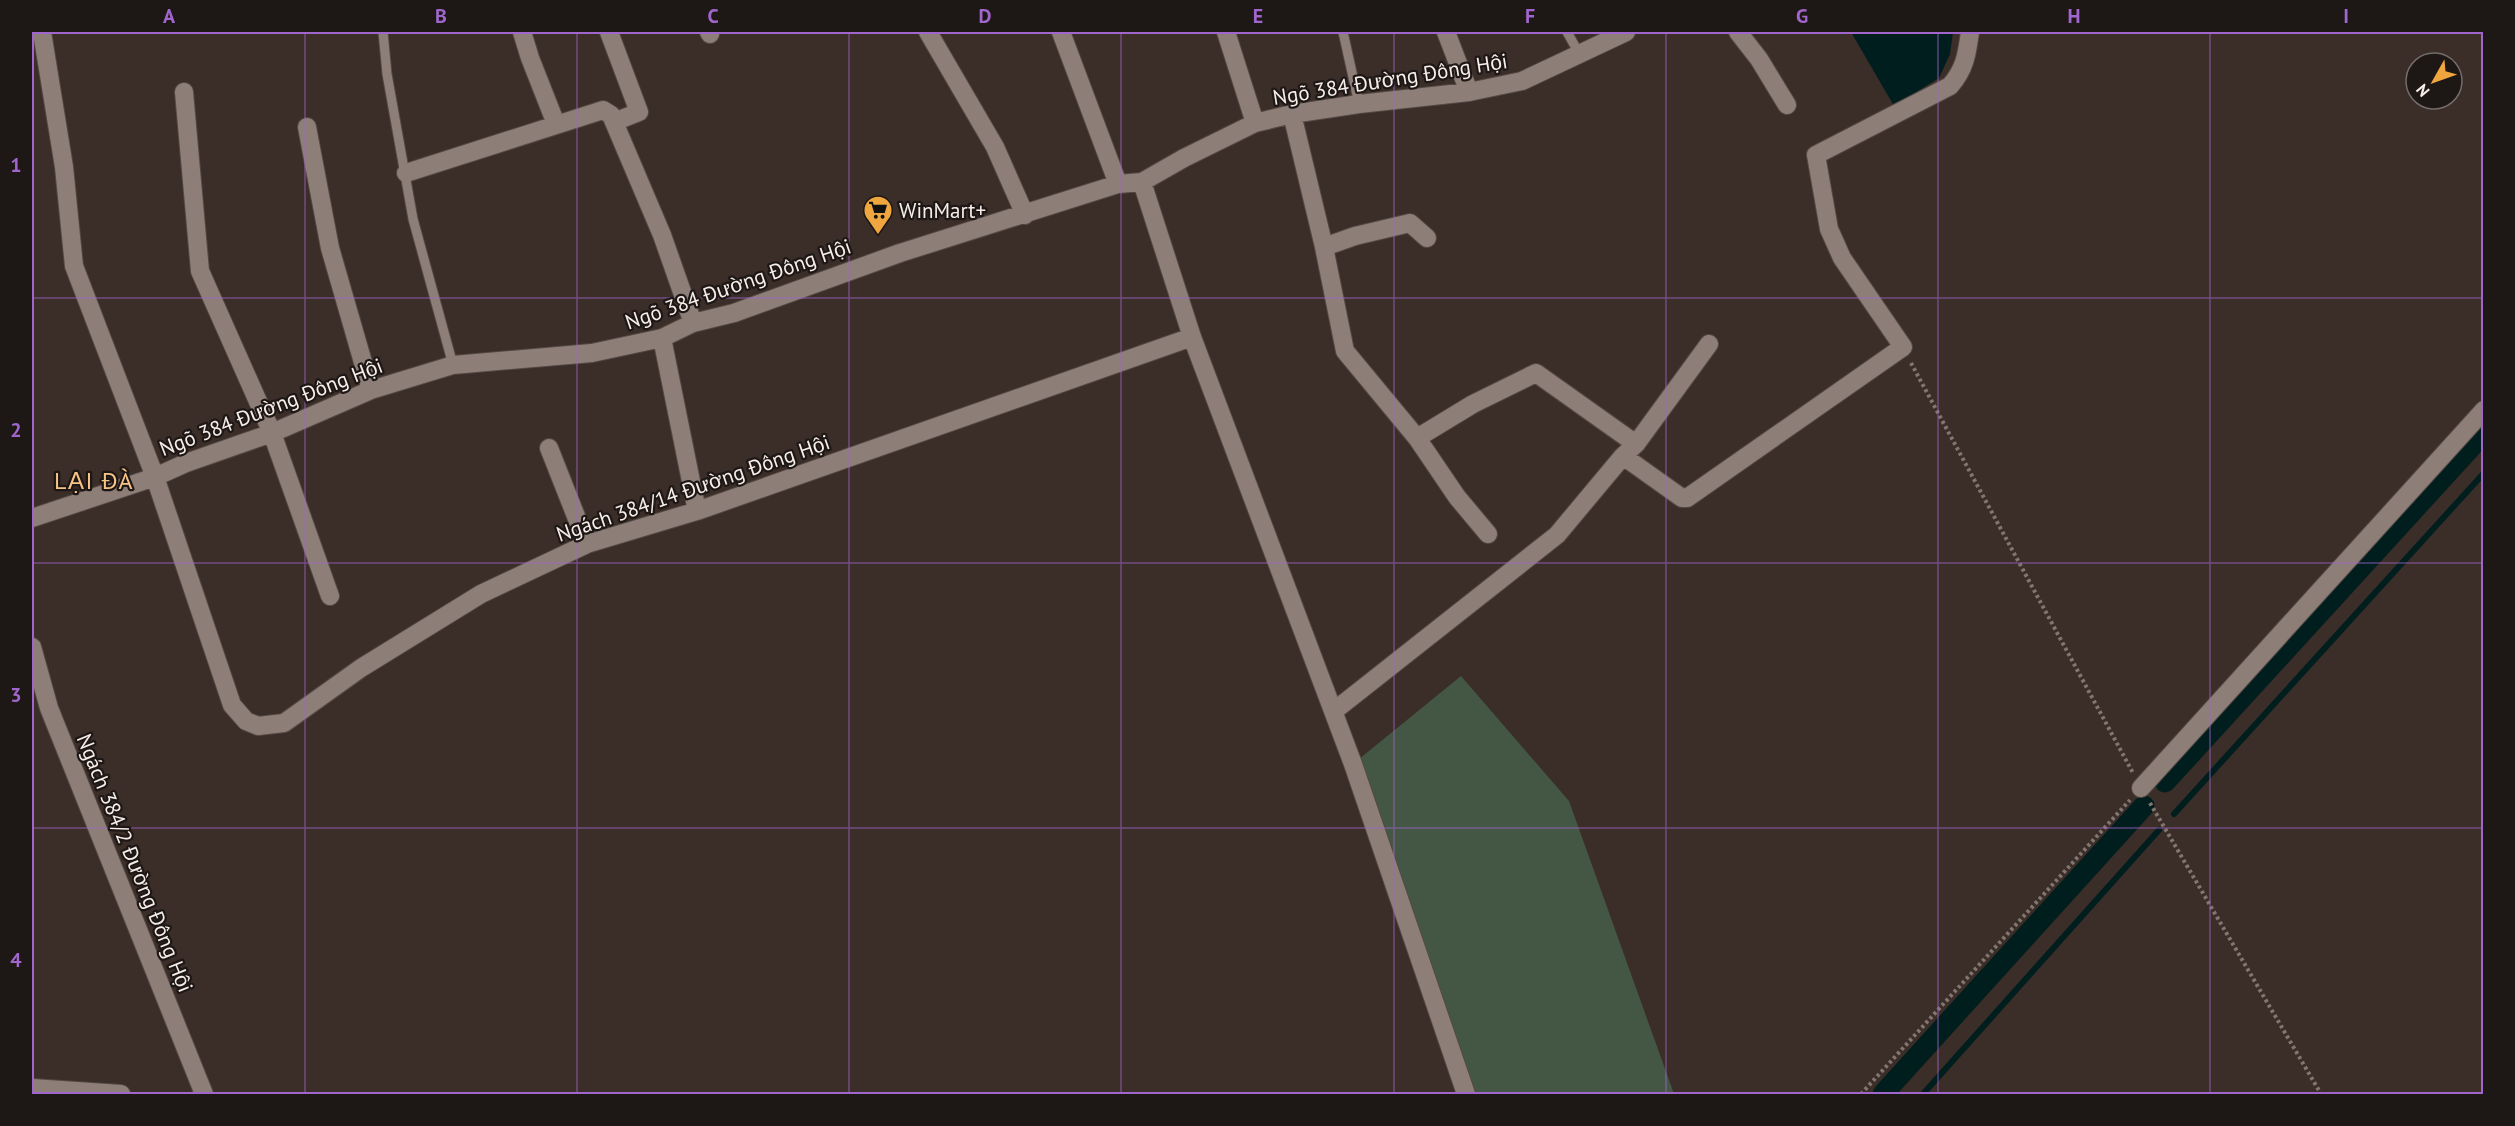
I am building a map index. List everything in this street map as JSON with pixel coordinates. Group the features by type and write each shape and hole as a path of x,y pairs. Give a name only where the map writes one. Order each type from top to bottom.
{"street":[{"name":"Ngách 384/14 Đường Đông Hội","path":"42,32 64,167 74,266 155,477 232,705 246,722 258,726 284,723 361,668 481,594 587,544 697,512 1192,337"},
{"path":"522,32 556,124"},
{"path":"609,32 639,112 614,122"},
{"path":"928,32 996,147 1025,214"},
{"path":"1061,32 1118,184"},
{"path":"1226,32 1255,123"},
{"path":"1446,32 1469,92"},
{"name":"Ngõ 384 Đường Đông Hội","path":"32,518 155,477 186,463 272,433 370,390 453,365 592,353 662,338 693,322 734,313 900,253 1118,184 1142,182 1255,123 1292,114 1469,92 1522,81 1626,32"},
{"path":"1738,32 1760,59 1787,105"},
{"path":"1417,438 1473,404 1536,373 1630,450 1682,498 1687,498 1903,347 1842,258 1829,229 1816,155 1950,86 1961,74 1970,32"},
{"path":"184,92 200,271 272,433 330,596"},
{"path":"406,173 603,110 611,115 662,235 693,322"},
{"path":"1292,114 1324,247 1345,351 1417,438 1456,497 1488,534"},
{"path":"307,127 330,248 370,390"},
{"path":"1142,182 1192,337 1334,711 1466,1095"},
{"path":"1324,247 1355,236 1410,223 1427,238"},
{"path":"662,338 697,512"},
{"path":"1334,711 1557,534 1630,450 1709,344"},
{"path":"2141,789 2484,410"},
{"path":"549,448 587,544"},
{"name":"Ngách 384/2 Đường Đông Hội","path":"32,647 49,708 204,1095"},
{"path":"32,1088 121,1095"}],"lane":[{"path":"382,32 387,74 413,219 453,365"},
{"path":"1343,32 1359,104"},
{"path":"1567,32 1580,55"}],"path":[{"path":"1903,347 2141,789 2322,1095"},
{"path":"1861,1095 2141,789"}],"green space":[{"path":"1461,676 1569,801 1674,1094 1466,1094 1353,764"}],"water":[{"path":"1851,32 1953,32 1950,54 1939,78 1894,106"}],"waterway":[{"path":"2165,782 2484,433"},
{"path":"2174,814 2484,473"},
{"path":"1883,1094 2144,806"},
{"path":"1923,1094 2159,830"}],"place":[{"name":"WinMart+","path":"878,236"}],"district":[{"name":"LẠI ĐÀ","path":"94,480"}]}
